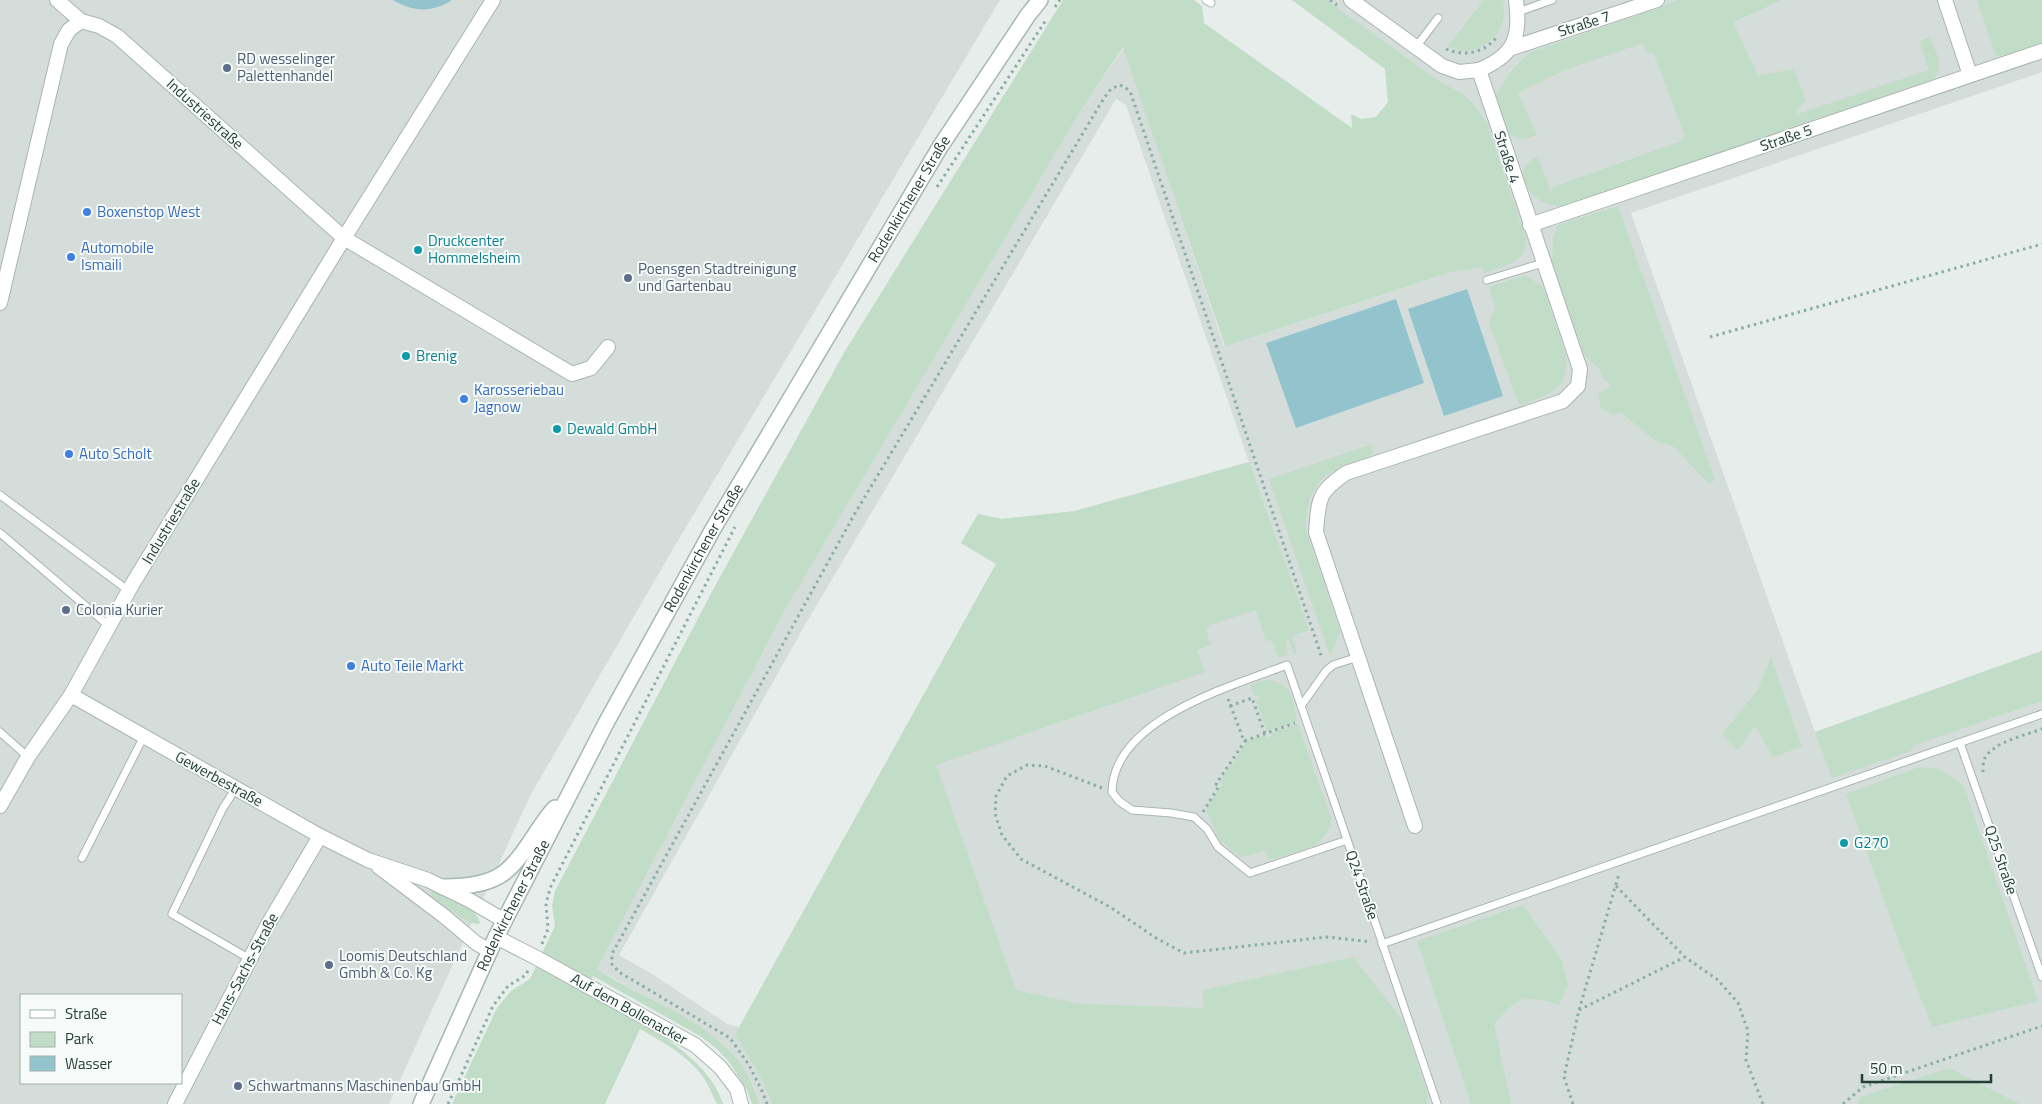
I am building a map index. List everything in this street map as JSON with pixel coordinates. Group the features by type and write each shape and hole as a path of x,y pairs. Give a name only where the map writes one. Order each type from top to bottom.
{"main road":[{"name":"Rodenkirchener Straße","path":"1028,15 1034,0"},
{"name":"Rodenkirchener Straße","path":"421,1104 496,937 606,723 713,529 940,147 1040,0"},
{"path":"443,887 458,887 482,883 505,872 552,811 573,788"}],"street":[{"name":"Industriestraße","path":"57,0 82,21 99,26 117,36 344,238 572,374 591,368 608,347"},
{"name":"Industriestraße","path":"0,804 28,757 71,695 129,591 344,238 493,0"},
{"path":"1351,0 1442,66 1459,72 1479,70 1500,60 1512,48 1517,31 1517,6"},
{"name":"Straße 7","path":"1512,48 1657,0"},
{"path":"1945,0 1970,75"},
{"path":"0,303 61,44 69,30 82,21"},
{"name":"Straße 5","path":"1530,225 2042,51"},
{"name":"Straße 4","path":"1358,657 1316,532 1318,504 1328,486 1346,473 1563,401 1578,386 1580,368 1479,70"},
{"path":"1358,657 1415,826"},
{"name":"Gewerbestraße","path":"71,695 320,836 368,860 428,880 469,900 505,921"},
{"name":"Hans-Sachs-Straße","path":"175,1104 267,926 320,836"},
{"name":"Gewerbestraße","path":"368,860 490,952"},
{"name":"Auf dem Bollenacker","path":"496,937 695,1045 720,1067 737,1089 741,1104"}],"lane":[{"path":"1517,6 1552,0"},
{"path":"1416,47 1438,18"},
{"path":"1487,280 1543,263"},
{"path":"0,495 129,591"},
{"path":"0,533 109,626"},
{"path":"1301,706 1326,671 1333,665 1358,657"},
{"name":"Q24 Straße","path":"1224,689 1287,665 1437,1104"},
{"path":"1224,689 1175,710 1136,739 1119,761 1112,779 1112,792 1119,801 1132,810 1194,817 1206,829 1218,848 1250,873 1347,840"},
{"path":"1382,944 2042,714"},
{"path":"0,732 28,757"},
{"path":"82,858 144,736"},
{"name":"Q25 Straße","path":"1960,743 2042,977"},
{"path":"236,788 223,808 172,914 250,959"}],"path":[{"path":"1054,8 1060,0"},
{"path":"935,190 1049,16"},
{"path":"1425,35 1447,50 1467,53 1487,46 1502,31"},
{"path":"767,1104 764,1093 749,1065 730,1038 619,972 611,963 612,952 854,515 1111,89 1120,86 1126,88 1131,94 1326,671"},
{"path":"1710,337 2042,244"},
{"path":"448,1104 493,1006 508,986 526,975 535,957 548,929 546,904 550,888 735,526"},
{"path":"1224,689 1244,741 1246,740"},
{"path":"1230,706 1252,698 1265,734"},
{"path":"1198,820 1219,786 1216,784 1246,740 1306,720"},
{"path":"1983,774 1984,760 1994,749 2001,744 2042,730"},
{"path":"1112,792 1045,766 1027,766 1007,776 996,796 996,814 1002,835 1022,859 1110,907 1156,938 1184,953 1327,937 1382,944"},
{"path":"1573,1104 1564,1077 1579,1010 1623,860"},
{"path":"1616,886 1685,957 1718,980 1738,1004 1748,1031 1746,1060 1763,1104"},
{"path":"1579,1010 1685,957"},
{"path":"1843,1104 1863,1087 2042,1026"}],"shaded area":[{"path":"0,0 1000,0 670,554 530,796 389,1104 0,1104"},
{"path":"1317,0 2042,0 2042,72 1631,213 1815,732 2042,651 2042,1104 760,1104 754,1087 736,1058 722,1043 704,1030 597,969 785,610 1080,112 1124,47 1224,346 1452,272 1471,268 1430,83","holes":["1116,99 1126,105 1249,462 1075,511 1002,519 978,514 961,543 996,564 739,1027 727,1024 652,974 619,955 805,625"]}],"green space":[{"path":"1063,0 1194,0 1202,6 1204,23 1352,128 1351,114 1361,119 1376,117 1388,102 1385,69 1292,0 1326,0 1443,84 1464,95 1479,111 1487,124 1526,238 1523,253 1513,263 1484,273 1482,267 1452,272 1225,346 1123,47 1080,112 785,610 597,969 688,1019 721,1043 743,1068 760,1104 752,1104 747,1090 730,1063 717,1049 700,1036 593,976 585,992 644,1025 684,1052 701,1068 714,1085 723,1104 717,1104 703,1076 687,1059 640,1029 605,1104 452,1104 497,1008 511,991 530,979 555,926 552,906 555,891 715,586 845,351"},
{"path":"1484,0 1503,0 1503,20 1497,34 1485,45 1470,50 1455,49 1448,46"},
{"path":"1679,0 1782,0 1733,22 1758,76 1794,69 1806,101 1796,109 1798,114 1929,70 1919,41 1930,37 1937,54 1938,70 1932,80 1563,206 1548,204 1537,198 1526,186 1523,173 1525,166 1538,157 1551,192 1553,187 1681,141 1685,136 1653,52 1647,54 1643,43 1565,70 1518,93 1537,135 1526,138 1518,138 1512,135 1503,124 1500,116 1495,98 1505,79 1529,53"},
{"path":"1977,0 2042,0 2042,43 2005,56 1996,56"},
{"path":"1618,206 1715,480 1709,484 1674,447 1656,441 1620,412 1613,415 1601,408 1598,394 1611,386 1604,379 1600,370 1585,356 1552,261 1553,239 1558,225"},
{"path":"1525,275 1542,286 1566,355 1566,367 1564,377 1554,390 1547,395 1519,405 1489,323 1495,306 1489,287"},
{"path":"1372,444 1372,452 1368,458 1329,473 1322,479 1312,494 1307,511 1306,530 1340,631 1330,656 1269,479"},
{"path":"1249,462 1309,630 1292,636 1297,653 1294,654 1289,640 1286,641 1288,655 1278,658 1272,640 1266,641 1256,610 1209,625 1206,630 1211,645 1197,650 1205,672 936,765 1016,990 1080,1004 1203,1008 1203,990 1353,957 1403,1021 1427,1093 1427,1104 772,1104 751,1060 735,1035 996,564 961,543 978,514 1002,519 1075,511"},
{"path":"2042,651 2042,701 1915,745 1911,751 1832,778 1815,732"},
{"path":"1771,657 1802,747 1773,757 1755,726 1738,750 1722,735 1758,689"},
{"path":"1265,680 1281,684 1290,693 1297,721 1267,731 1256,700 1259,699 1258,695 1254,696 1250,685"},
{"path":"1298,724 1331,818 1330,828 1318,843 1299,852 1269,860 1265,851 1241,857 1219,840 1206,810 1222,784 1220,782 1247,741 1265,735 1267,739 1272,736 1271,733"},
{"path":"1919,767 1940,769 1963,785 2038,1001 1932,1027 1903,953 1846,794"},
{"path":"432,891 466,906 477,916 479,924 468,921 454,913 430,894"},
{"path":"1523,905 1561,959 1568,985 1559,1005 1537,999 1522,1000 1510,1008 1494,1024 1511,1104 1471,1104 1417,941"},
{"path":"1949,1068 2020,1104 1857,1104 1860,1097"}],"water":[{"path":"393,0 452,0 430,9 415,9"},
{"path":"1467,289 1503,396 1444,416 1408,309"},
{"path":"1396,299 1424,383 1296,428 1266,343"}],"place":[{"name":"RD wesselinger Palettenhandel","path":"227,68"},
{"name":"Boxenstop West","path":"87,212"},
{"name":"Druckcenter Hommelsheim","path":"418,250"},
{"name":"Automobile Ismaili","path":"71,257"},
{"name":"Poensgen Stadtreinigung und Gartenbau","path":"628,278"},
{"name":"Brenig","path":"406,356"},
{"name":"Karosseriebau Jagnow","path":"464,399"},
{"name":"Dewald GmbH","path":"557,429"},
{"name":"Auto Scholt","path":"69,454"},
{"name":"Colonia Kurier","path":"66,610"},
{"name":"Auto Teile Markt","path":"351,666"},
{"name":"G270","path":"1844,843"},
{"name":"Loomis Deutschland Gmbh & Co. Kg","path":"329,965"},
{"name":"Schwartmanns Maschinenbau GmbH","path":"238,1086"}]}
